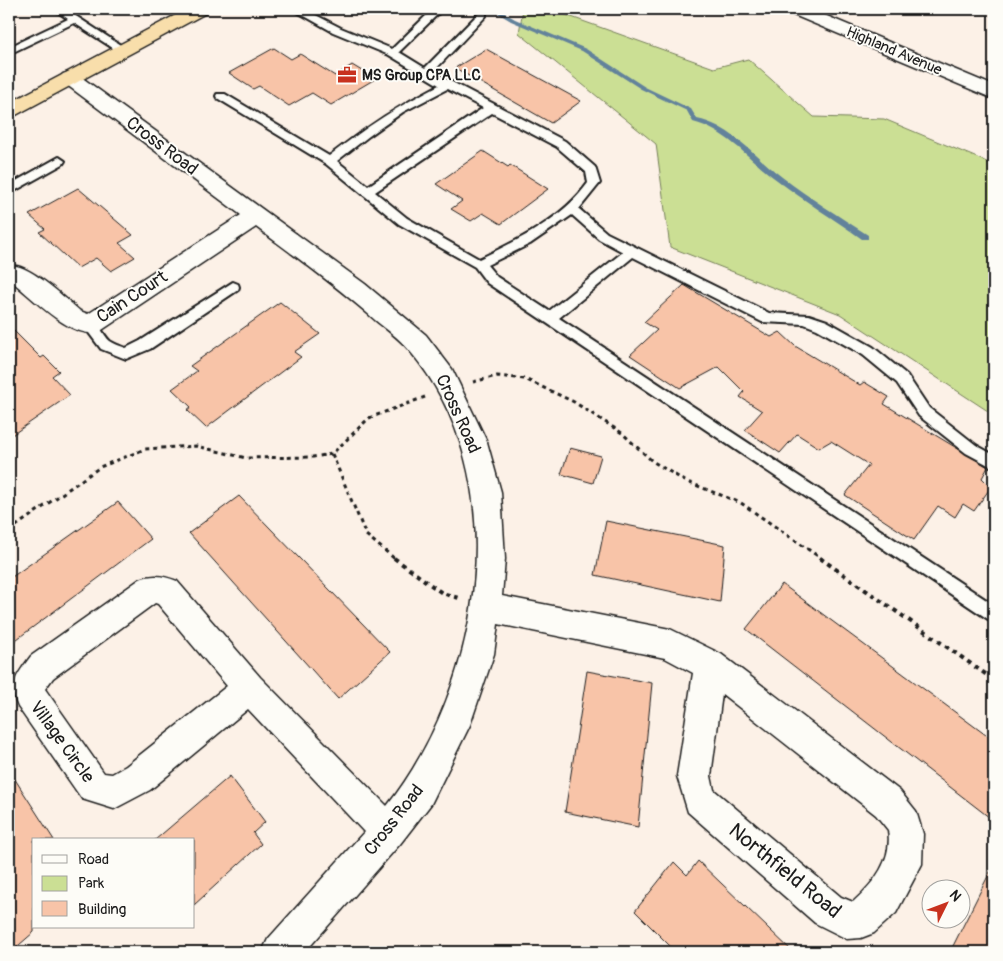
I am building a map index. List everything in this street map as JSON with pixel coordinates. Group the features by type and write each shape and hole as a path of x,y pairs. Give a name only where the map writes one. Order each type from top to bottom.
{"highway":[{"path":"9,111 200,9"}],"street":[{"name":"Highland Avenue","path":"795,9 994,93"},
{"name":"Cross Road","path":"70,78 357,290 416,342 444,376 474,442 487,492 490,559 486,607 478,654 454,725 418,792 388,832 281,952"},
{"name":"Cain Court","path":"10,271 23,278 71,317 90,325 256,216"},
{"name":"Village Circle","path":"249,688 138,778 114,792 94,787 29,696 29,684 42,667 151,589 166,591 249,688 388,832"},
{"name":"Northfield Road","path":"486,607 670,644 710,665 888,803 904,823 906,834 904,864 883,900 861,920 847,921 828,910 700,800 694,776 710,665"}],"lane":[{"path":"59,9 123,50"},
{"path":"297,9 337,30 393,53 447,85 561,144 591,170 594,183 587,196 572,209 500,256 479,264"},
{"path":"393,53 438,9"},
{"path":"427,72 483,14"},
{"path":"9,51 75,19"},
{"path":"330,161 365,133 399,110 447,85"},
{"path":"222,96 330,161 403,221 479,264 492,280 994,614"},
{"path":"368,191 491,108"},
{"path":"9,190 59,161"},
{"path":"572,209 603,236 767,318 804,319 822,325 868,351 902,379 924,412 971,449 994,462"},
{"path":"549,318 632,251"},
{"path":"90,325 106,345 126,354 145,345 233,287"}],"path":[{"path":"332,454 366,535 406,568 442,593 486,607"}],"green space":[{"path":"523,9 549,9 714,68 748,59 814,117 884,119 994,165 994,415 840,314 670,247 656,144 519,33"}],"building":[{"path":"274,48 291,59 300,54 335,76 352,65 375,79 331,105 312,93 289,106 259,86 253,89 229,73"},
{"path":"486,49 581,101 551,123 455,68"},
{"path":"483,151 508,167 510,165 548,189 501,224 483,213 471,221 451,209 462,201 436,184"},
{"path":"78,188 133,235 119,243 135,257 111,271 96,258 78,268 39,232 45,229 29,215"},
{"path":"684,285 771,337 780,332 795,346 860,385 864,382 889,397 884,404 988,467 982,478 991,487 974,511 963,504 955,517 938,506 914,540 845,495 869,465 831,441 819,448 797,434 780,453 745,430 762,411 740,397 744,392 719,367 680,388 630,355 657,330 644,322"},
{"path":"280,302 320,334 294,352 301,357 206,428 187,410 191,407 172,389 197,371 190,366"},
{"path":"9,326 41,358 44,356 59,371 52,376 70,395 9,437"},
{"path":"570,448 601,456 593,483 561,474"},
{"path":"239,496 390,652 338,699 189,533"},
{"path":"118,502 151,539 9,645 9,579"},
{"path":"606,521 725,545 720,602 595,575"},
{"path":"782,584 994,741 994,821 746,629"},
{"path":"587,671 652,683 638,827 565,812"},
{"path":"9,770 53,838 32,838 32,928 34,928 34,932 9,952"},
{"path":"230,776 265,822 253,833 261,844 195,904 195,838 157,838"},
{"path":"698,861 793,952 676,952 635,911 674,862 687,875"},
{"path":"994,864 994,952 950,952 962,928 970,928 970,912"}],"waterway":[{"path":"494,9 513,20 584,50 643,88 689,110 695,121 705,123 725,133 781,180 865,237"}],"place":[{"name":"MS Group CPA LLC","path":"347,75"}]}
